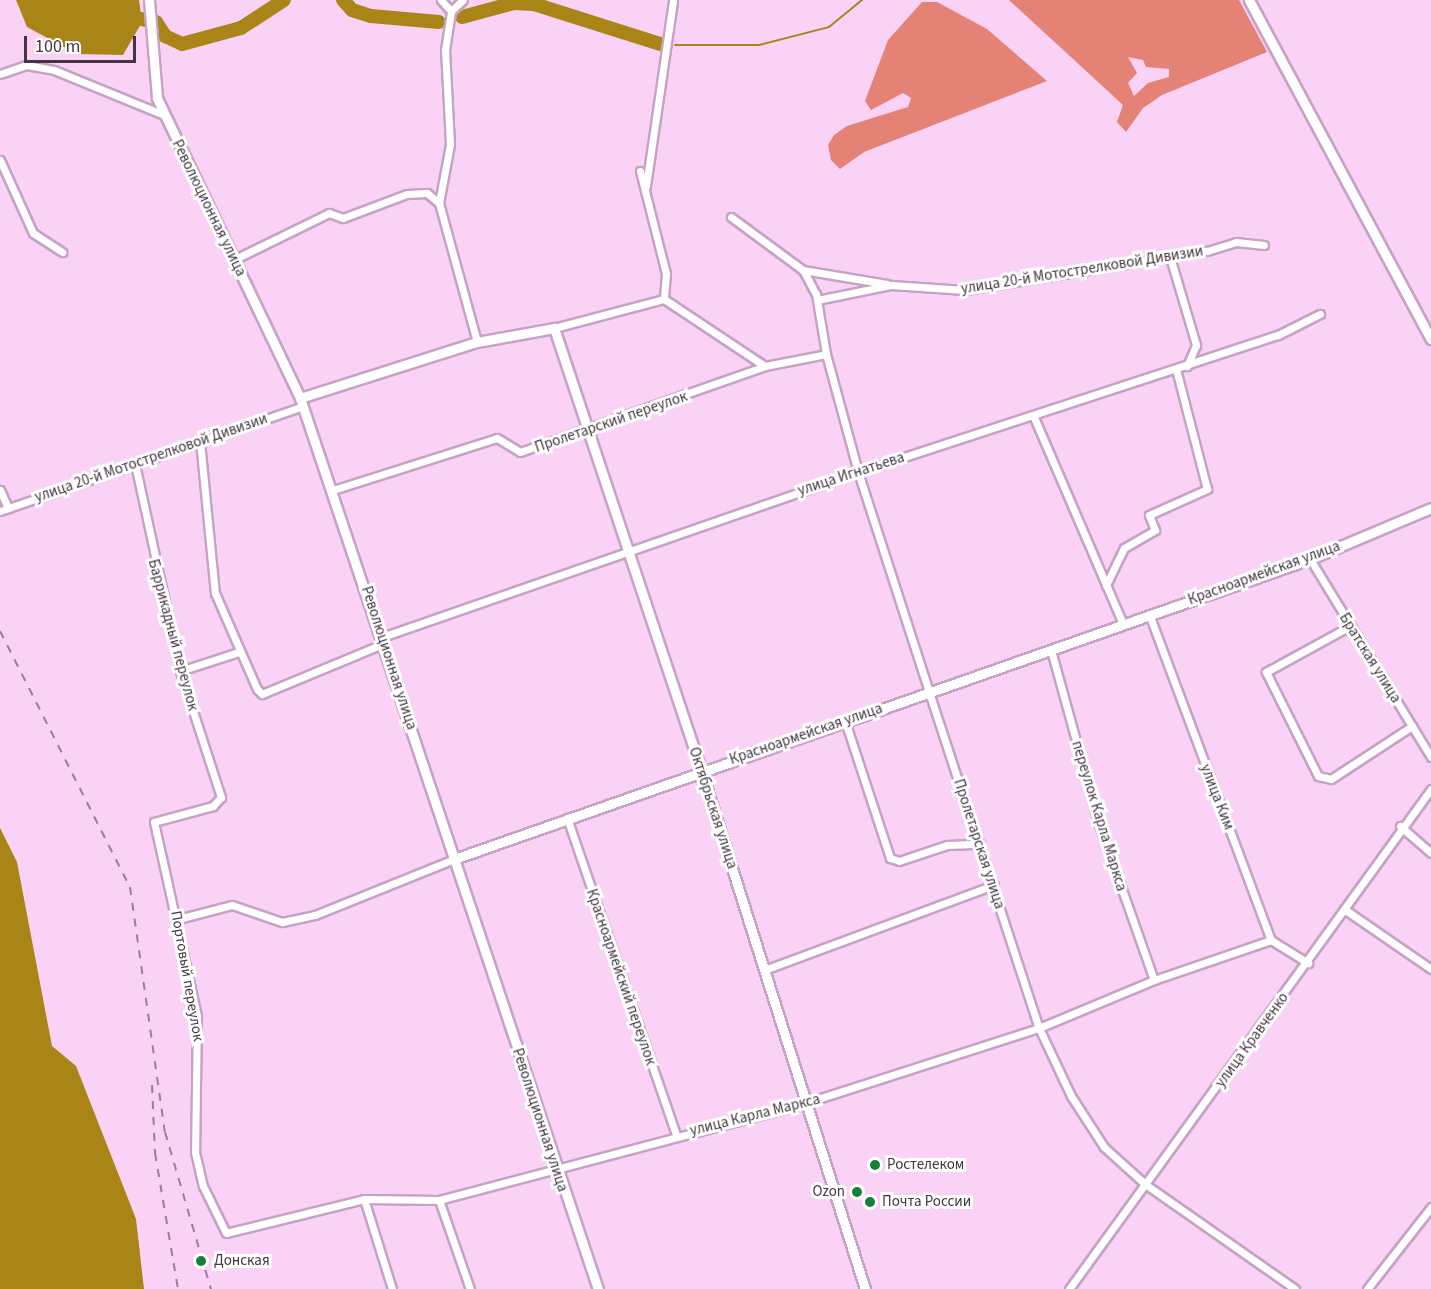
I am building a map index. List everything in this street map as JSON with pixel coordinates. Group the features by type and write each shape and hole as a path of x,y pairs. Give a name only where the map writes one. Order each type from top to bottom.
{"street":[{"path":"441,0 451,11"},
{"path":"463,0 451,11 444,83 450,144 439,203 477,342"},
{"path":"646,186 673,0"},
{"path":"1248,0 1431,339"},
{"name":"Революционная улица","path":"149,3 153,86 164,115 235,259 301,402 333,490 598,1289"},
{"path":"0,74 26,65 54,70 164,115"},
{"path":"0,160 33,233 62,252"},
{"path":"640,171 646,186 666,274 663,299 765,366"},
{"path":"235,259 329,213 343,218 422,192 439,203"},
{"name":"улица 20-й Мотострелковой Дивизии","path":"731,217 803,270 898,285 965,290 1170,257 1236,242 1264,245"},
{"path":"1170,257 1196,345 1187,366"},
{"name":"Пролетарская улица","path":"803,270 817,300 826,354 858,472 929,692 1040,1029 1071,1096 1104,1147 1145,1184 1295,1289"},
{"name":"улица 20-й Мотострелковой Дивизии","path":"817,300 898,285"},
{"name":"улица 20-й Мотострелковой Дивизии","path":"0,511 200,441 301,402 477,342 554,328 663,299"},
{"name":"улица Игнатьева","path":"239,652 262,694 383,640 628,549 1187,366 1278,335 1320,314"},
{"name":"Октябрьская улица","path":"554,328 701,770 865,1289"},
{"name":"Пролетарский переулок","path":"333,490 497,438 520,452 587,431 765,366 826,354"},
{"path":"1106,585 1124,548 1155,530 1149,515 1207,489 1176,369"},
{"path":"1033,415 1123,624"},
{"path":"180,671 239,652 211,570 200,441"},
{"name":"Баррикадный переулок","path":"135,464 180,671 221,802"},
{"path":"0,490 8,508"},
{"name":"Красноармейская улица","path":"178,919 232,905 282,922 315,915 454,859 701,770 1310,560 1431,508"},
{"name":"Братская улица","path":"1310,560 1431,757"},
{"name":"улица Ким","path":"1149,614 1271,940"},
{"path":"1350,626 1266,672 1318,776 1331,779 1412,726"},
{"name":"переулок Карла Маркса","path":"1051,650 1099,824 1154,980"},
{"path":"845,721 890,858 899,861 947,845 980,844"},
{"name":"улица Кравченко","path":"1069,1289 1308,963 1400,826 1431,789"},
{"name":"Портовый переулок","path":"221,802 154,822 178,919 199,1044 195,1152 203,1186 226,1233"},
{"name":"Красноармейский переулок","path":"567,818 676,1135"},
{"path":"1400,826 1431,853"},
{"path":"764,970 994,885"},
{"path":"1344,909 1431,969"},
{"path":"1271,940 1308,963"},
{"name":"улица Карла Маркса","path":"226,1233 364,1198 439,1200 676,1135 805,1103 1040,1029 1154,980 1271,940"},
{"path":"364,1198 392,1289"},
{"path":"439,1200 470,1289"},
{"path":"1367,1289 1431,1207"}],"shaded area":[{"path":"16,0 139,0 142,22 123,55 77,54 27,27"},
{"path":"1009,0 1239,0 1267,52 1162,95 1143,108 1126,132 1117,122 1123,105","holes":["1128,57 1143,60 1146,67 1169,69 1169,77 1148,83 1134,96 1128,83 1137,73"]},
{"path":"922,2 937,2 987,29 1047,81 864,152 840,169 831,160 828,145 834,135 847,126 908,107 911,98 903,93 871,110 865,101 888,40"},
{"path":"0,828 17,862 52,1046 76,1066 136,1219 144,1289 0,1289"}],"waterway":[{"path":"127,16 156,22 165,36 182,44 241,28 284,0"},
{"path":"343,0 352,10 371,16 439,22"},
{"path":"675,45 759,45 829,27 862,0"},
{"path":"462,17 514,3 534,4 660,44"}],"railway":[{"path":"0,631 130,887 165,1132 211,1289"},
{"path":"152,1085 155,1153 178,1289"}],"place":[{"name":"Ростелеком","path":"875,1165"},
{"name":"Ozon","path":"857,1192"},
{"name":"Почта России","path":"870,1202"},
{"name":"Донская","path":"201,1261"}]}
